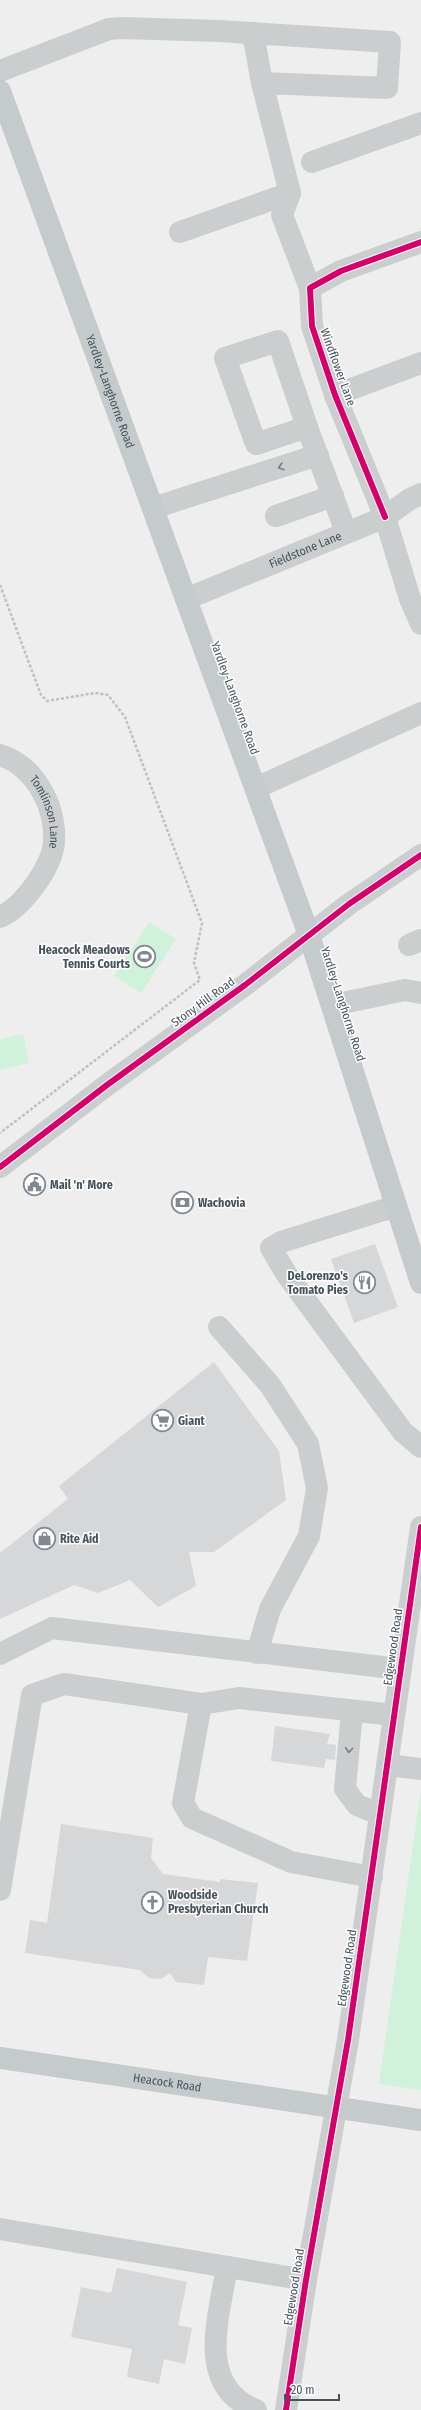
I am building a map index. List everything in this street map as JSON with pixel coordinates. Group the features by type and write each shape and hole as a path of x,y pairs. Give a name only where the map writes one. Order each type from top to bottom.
{"main road":[{"name":"Yardley-Langhorne Road","path":"0,91 309,935 333,1004 421,1283"},
{"name":"Heacock Road","path":"0,2058 421,2120"}],"street":[{"path":"0,71 108,29 253,34 390,42 387,88 262,83"},
{"path":"180,232 290,193 262,83 253,34"},
{"path":"312,162 421,123"},
{"name":"Windflower Lane","path":"290,193 282,215 310,288 312,326 335,395 385,517 410,599 421,624"},
{"path":"310,288 341,271 421,242"},
{"path":"307,427 256,444 225,358 278,341 307,427 346,532"},
{"path":"335,395 421,363"},
{"path":"153,508 318,455"},
{"name":"Fieldstone Lane","path":"186,599 385,517 410,499 421,494"},
{"path":"276,516 333,496"},
{"path":"256,788 421,713"},
{"name":"Tomlinson Lane","path":"0,755 22,766 36,780 50,812 54,843 50,857 33,886 14,907 0,917"},
{"name":"Stony Hill Road","path":"0,1167 107,1085 245,985 349,904 421,856"},
{"path":"333,1004 405,990 421,993"},
{"path":"396,1206 281,1242 271,1248 287,1275 403,1432 421,1447"},
{"path":"219,1327 270,1385 308,1444 317,1488 309,1536 270,1609 257,1653"},
{"name":"Edgewood Road","path":"286,2410 306,2280 349,2033 421,1527"},
{"path":"0,1654 52,1628 400,1670"},
{"path":"0,1890 32,1695 64,1684 200,1704 239,1698 394,1715"},
{"path":"200,1704 183,1803 192,1818 291,1862 372,1877"},
{"path":"352,1711 345,1789 357,1805 380,1814"},
{"path":"388,1765 421,1769"},
{"path":"0,2229 306,2280"},
{"path":"226,2267 215,2357 225,2386 236,2400 256,2410"}],"path":[{"path":"0,585 41,694 47,701 95,693 108,695 125,717 202,923 194,963 200,980 0,1132"}],"green space":[{"name":"Heacock Meadows Tennis Courts","path":"149,922 176,939 141,993 114,976"},
{"path":"23,1034 29,1063 0,1070 0,1039"},
{"path":"421,1790 421,2090 379,2084"}],"building":[{"name":"DeLorenzo's Tomato Pies","path":"375,1244 398,1307 354,1323 331,1259"},
{"path":"214,1362 279,1451 286,1500 214,1552 189,1552 196,1586 158,1607 130,1580 98,1593 74,1585 0,1619 0,1553 68,1499 59,1486"},
{"path":"275,1726 330,1734 327,1744 336,1745 335,1760 326,1759 324,1768 271,1761"},
{"name":"Woodside Presbyterian Church","path":"61,1824 153,1838 151,1858 163,1874 220,1882 220,1879 258,1883 247,1961 208,1957 204,1985 176,1982 170,1973 161,1979 149,1978 140,1970 25,1953 30,1920 47,1923"},
{"path":"117,2268 187,2282 178,2325 192,2328 185,2364 164,2359 159,2384 127,2377 132,2349 71,2337 81,2287 111,2293"}],"cycle path":[{"path":"385,517 335,395 312,326 310,288 341,271 421,242"},
{"path":"0,1167 107,1085 245,985 349,904 421,855"},
{"path":"286,2410 306,2280 348,2040 421,1527"}],"place":[{"name":"Heacock Meadows Tennis Courts","path":"145,957"},
{"name":"Mail 'n' More","path":"34,1185"},
{"name":"Wachovia","path":"183,1203"},
{"name":"DeLorenzo's Tomato Pies","path":"364,1283"},
{"name":"Giant","path":"162,1421"},
{"name":"Rite Aid","path":"45,1539"},
{"name":"Woodside Presbyterian Church","path":"153,1902"}]}
